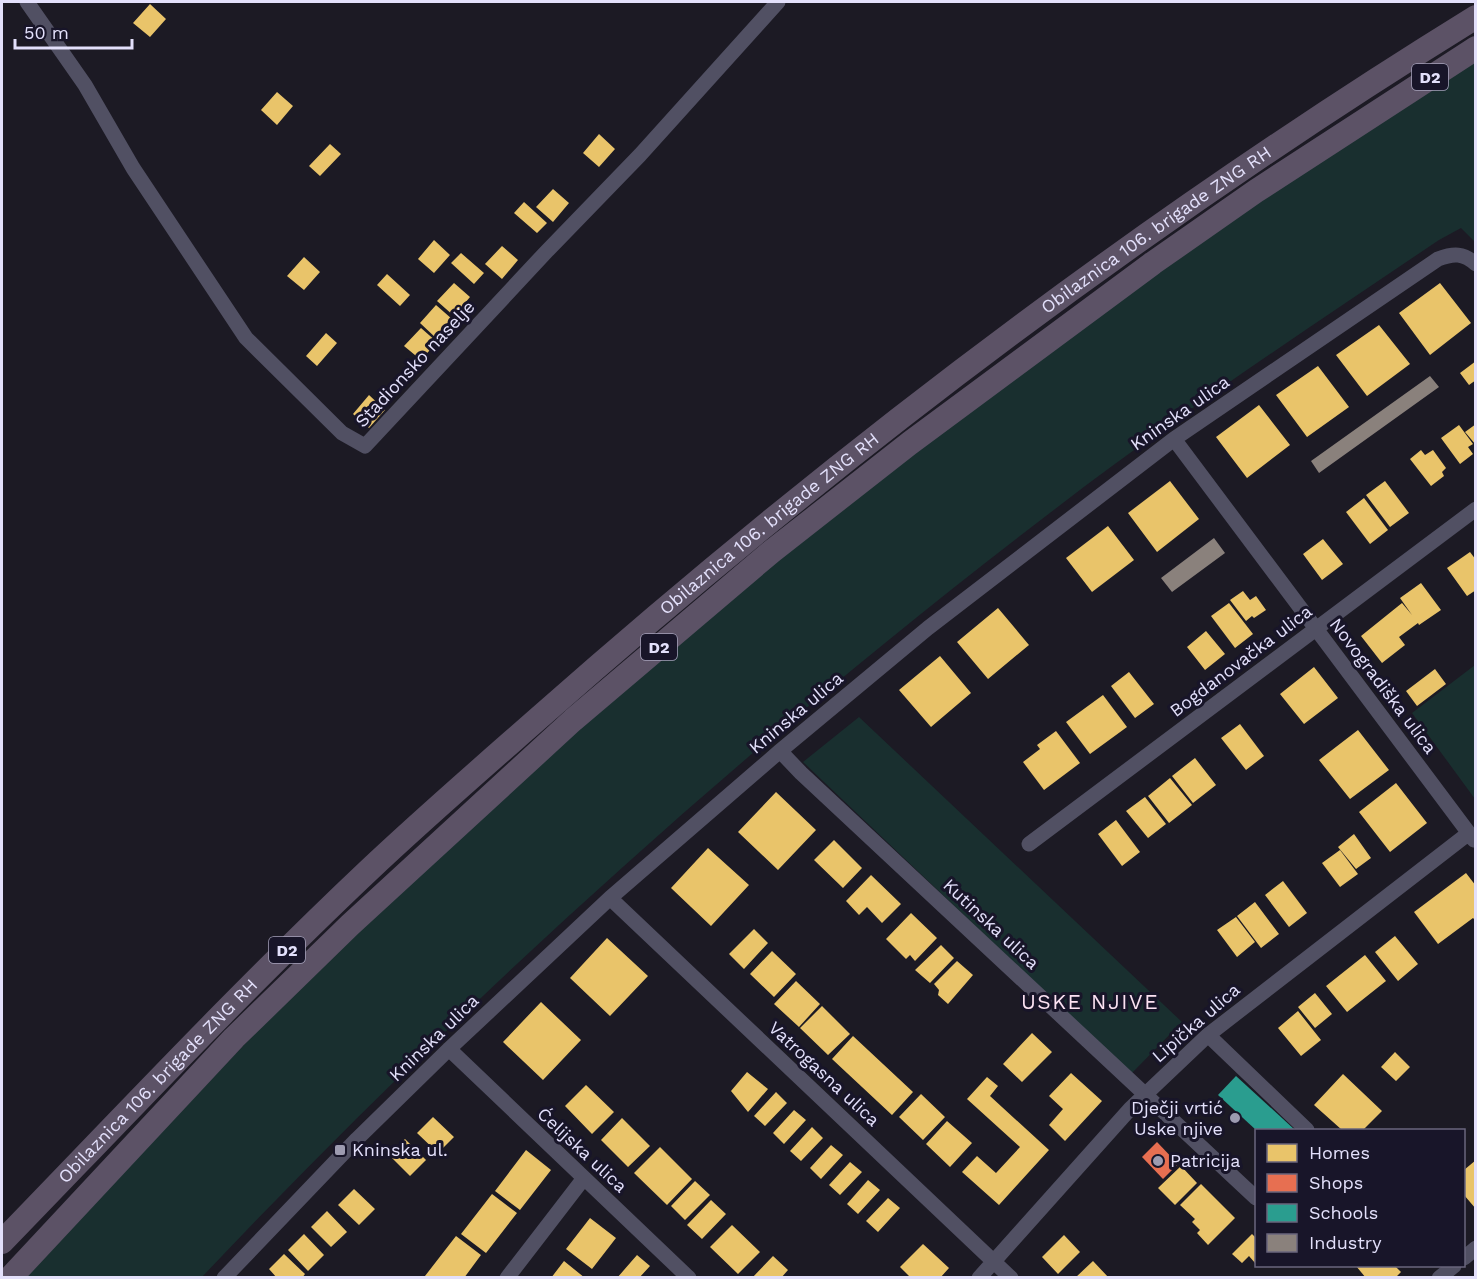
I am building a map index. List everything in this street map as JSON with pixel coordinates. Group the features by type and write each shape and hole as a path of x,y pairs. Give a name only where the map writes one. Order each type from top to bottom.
{"highway":[{"name":"Obilaznica 106. brigade ZNG RH","path":"2,1242 272,964 368,871 655,615 835,467 1148,233 1411,57 1476,17"},
{"name":"Obilaznica 106. brigade ZNG RH","path":"10,1278 234,1038 350,925 573,720 771,552 910,443 1153,263 1256,190 1476,48"}],"street":[{"name":"Stadionsko naselje","path":"27,2 85,85 133,168 246,338 342,433 365,447 547,251 640,155 778,2"},
{"name":"Kninska ulica","path":"224,1278 357,1140 449,1049 610,898 780,751 928,628 1174,439 1438,259 1455,254 1463,255 1476,264"},
{"name":"Novogradiška ulica","path":"1174,439 1472,837"},
{"name":"Bogdanovačka ulica","path":"1029,844 1476,509"},
{"name":"Kutinska ulica","path":"780,751 1144,1095 1255,1196"},
{"name":"Lipička ulica","path":"979,1278 1144,1095 1208,1035 1472,837"},
{"name":"Vatrogasna ulica","path":"610,898 1011,1278"},
{"path":"1208,1035 1305,1129"},
{"name":"Ćelijska ulica","path":"449,1049 689,1278"},
{"path":"507,1278 584,1178"},
{"path":"1439,1278 1453,1267"}],"green space":[{"path":"1475,56 1475,242 1461,228 1439,240 1247,370 1059,506 833,686 615,874 508,972 302,1173 202,1277 22,1278 299,987 570,735 839,508 1147,277"},
{"path":"1475,665 1475,799 1412,713"},
{"path":"859,717 1182,1022 1131,1074 803,762"}],"building: Homes":[{"path":"150,4 166,19 150,37 133,23"},
{"path":"277,92 293,106 277,125 261,110"},
{"path":"599,134 615,149 599,167 583,153"},
{"path":"330,144 341,154 320,176 309,166"},
{"path":"553,189 569,203 553,222 536,207"},
{"path":"524,202 547,223 537,233 514,213"},
{"path":"434,240 450,255 434,273 418,259"},
{"path":"502,246 518,260 502,279 485,264"},
{"path":"461,253 484,273 474,284 451,263"},
{"path":"304,257 320,272 304,290 287,276"},
{"path":"387,274 410,295 400,306 377,285"},
{"path":"454,283 470,297 454,316 437,301"},
{"path":"1440,283 1471,323 1430,355 1399,313"},
{"path":"436,305 452,319 436,338 420,323"},
{"path":"1379,325 1410,364 1367,396 1336,355"},
{"path":"421,328 437,342 421,360 404,346"},
{"path":"326,333 337,343 317,366 306,356"},
{"path":"1476,361 1476,380 1469,385 1460,373"},
{"path":"1318,366 1349,407 1307,437 1276,395"},
{"path":"369,395 385,410 369,428 353,414"},
{"path":"1259,405 1290,445 1247,478 1216,437"},
{"path":"1476,424 1476,445 1465,432"},
{"path":"1459,425 1473,444 1468,447 1473,454 1460,464 1441,438"},
{"path":"1421,450 1425,455 1433,450 1446,468 1442,472 1444,476 1431,486 1410,459"},
{"path":"1170,481 1199,519 1157,552 1128,513"},
{"path":"1385,481 1409,513 1390,527 1366,495"},
{"path":"1364,498 1388,530 1370,544 1346,512"},
{"path":"1108,526 1134,560 1092,592 1066,558"},
{"path":"1323,539 1343,564 1322,580 1303,554"},
{"path":"1470,552 1476,560 1476,590 1467,596 1447,568"},
{"path":"1421,583 1441,610 1399,637 1405,645 1382,663 1361,636 1402,603 1412,615 1400,598"},
{"path":"1243,591 1250,600 1256,596 1266,610 1246,621 1230,600"},
{"path":"1229,603 1253,634 1235,648 1211,616"},
{"path":"998,608 1029,645 988,679 957,642"},
{"path":"1206,631 1225,654 1205,670 1187,647"},
{"path":"940,656 971,693 931,727 899,690"},
{"path":"1314,667 1338,698 1304,724 1280,694"},
{"path":"1435,669 1446,684 1417,706 1406,691"},
{"path":"1129,672 1154,704 1135,718 1111,686"},
{"path":"1103,695 1127,727 1090,754 1066,722"},
{"path":"1240,724 1264,756 1246,770 1221,738"},
{"path":"1358,730 1389,770 1350,799 1319,760"},
{"path":"1056,731 1080,763 1044,790 1023,762 1040,749 1037,745"},
{"path":"1195,758 1216,785 1193,803 1172,776"},
{"path":"1170,778 1192,805 1169,823 1148,796"},
{"path":"1396,783 1427,823 1390,852 1359,812"},
{"path":"776,792 816,830 778,870 738,832"},
{"path":"1145,797 1166,824 1148,838 1126,811"},
{"path":"1116,820 1140,852 1122,866 1098,834"},
{"path":"1354,834 1371,858 1356,869 1338,847"},
{"path":"834,840 862,868 843,888 814,860"},
{"path":"708,848 749,885 711,926 671,888"},
{"path":"1340,850 1358,874 1340,887 1322,863"},
{"path":"1466,873 1476,886 1476,921 1473,918 1438,944 1414,912"},
{"path":"871,875 901,904 882,923 867,907 859,915 846,901"},
{"path":"1283,881 1307,913 1289,927 1265,895"},
{"path":"1255,902 1279,934 1261,948 1237,916"},
{"path":"911,913 937,938 915,961 910,955 906,959 886,939"},
{"path":"1236,917 1255,942 1237,957 1217,930"},
{"path":"754,929 768,943 744,969 729,954"},
{"path":"1395,936 1418,964 1398,981 1375,952"},
{"path":"607,938 648,976 610,1016 570,978"},
{"path":"941,945 954,958 930,983 915,970"},
{"path":"772,951 796,974 774,997 750,974"},
{"path":"1365,955 1386,981 1347,1012 1326,986"},
{"path":"957,961 973,975 948,1004 938,995 939,990 934,984"},
{"path":"796,981 820,1004 799,1027 774,1004"},
{"path":"1315,993 1332,1014 1315,1028 1298,1007"},
{"path":"541,1002 581,1040 543,1080 503,1042"},
{"path":"822,1006 850,1034 828,1055 800,1028"},
{"path":"1298,1011 1321,1040 1301,1056 1278,1028"},
{"path":"1032,1033 1052,1052 1022,1082 1003,1064"},
{"path":"853,1036 913,1092 892,1115 832,1059"},
{"path":"1395,1052 1410,1067 1396,1081 1381,1067"},
{"path":"747,1072 768,1089 748,1112 731,1091"},
{"path":"1071,1073 1102,1101 1065,1141 1049,1125 1063,1109 1049,1096"},
{"path":"1343,1074 1382,1111 1364,1129 1341,1129 1314,1105"},
{"path":"987,1077 998,1086 990,1096 1049,1150 999,1205 962,1172 977,1156 996,1173 1020,1147 967,1099"},
{"path":"586,1085 614,1112 592,1134 565,1106"},
{"path":"776,1092 787,1103 765,1126 754,1116"},
{"path":"921,1094 945,1117 923,1140 899,1117"},
{"path":"794,1110 806,1120 784,1144 773,1133"},
{"path":"433,1117 454,1137 438,1153 417,1133"},
{"path":"622,1118 650,1146 628,1167 601,1140"},
{"path":"947,1121 972,1143 950,1167 926,1144"},
{"path":"812,1127 823,1138 801,1161 790,1151"},
{"path":"405,1139 426,1160 410,1176 389,1155"},
{"path":"831,1145 843,1155 821,1179 810,1168"},
{"path":"660,1147 692,1179 667,1205 634,1173"},
{"path":"526,1150 551,1170 520,1210 495,1191"},
{"path":"1476,1160 1476,1209 1465,1196 1465,1169"},
{"path":"850,1162 862,1172 840,1195 829,1185"},
{"path":"1181,1166 1197,1183 1175,1205 1158,1188"},
{"path":"868,1180 880,1190 858,1214 847,1204"},
{"path":"695,1181 710,1195 685,1220 671,1206"},
{"path":"1201,1184 1235,1218 1208,1245 1197,1233 1200,1230 1192,1222 1195,1219 1180,1205"},
{"path":"354,1189 375,1209 359,1225 338,1205"},
{"path":"492,1194 517,1213 486,1253 461,1234"},
{"path":"888,1198 900,1208 878,1232 866,1221"},
{"path":"711,1200 726,1214 702,1239 687,1225"},
{"path":"327,1211 347,1232 331,1247 311,1227"},
{"path":"590,1218 616,1238 592,1269 566,1249"},
{"path":"732,1225 760,1252 738,1274 710,1247"},
{"path":"304,1234 324,1255 308,1271 288,1250"},
{"path":"1252,1234 1255,1237 1255,1263 1249,1256 1242,1263 1232,1254"},
{"path":"1064,1235 1080,1252 1058,1274 1042,1257"},
{"path":"456,1236 481,1255 464,1278 426,1278 425,1276"},
{"path":"923,1244 949,1268 940,1278 911,1278 900,1267"},
{"path":"284,1254 305,1274 302,1278 277,1278 269,1269"},
{"path":"637,1255 650,1266 639,1278 617,1278"},
{"path":"773,1256 788,1270 781,1278 752,1278"},
{"path":"564,1261 585,1278 551,1278"},
{"path":"1093,1261 1109,1278 1075,1278"},
{"path":"1357,1267 1396,1267 1401,1272 1395,1278 1366,1278"}],"building: Shops":[{"path":"1157,1142 1178,1164 1163,1179 1142,1157"}],"building: Schools":[{"path":"1236,1076 1294,1129 1255,1129 1218,1095"}],"building: Industry":[{"path":"1430,376 1439,387 1319,473 1311,461"},
{"path":"1214,538 1225,553 1172,592 1161,578"}],"place":[{"name":"Dječji vrtić Uske njive","path":"1235,1118"},
{"name":"Kninska ul.","path":"340,1150"},
{"name":"Patricija","path":"1158,1161"}],"district":[{"name":"USKE NJIVE","path":"1090,1002"}]}
